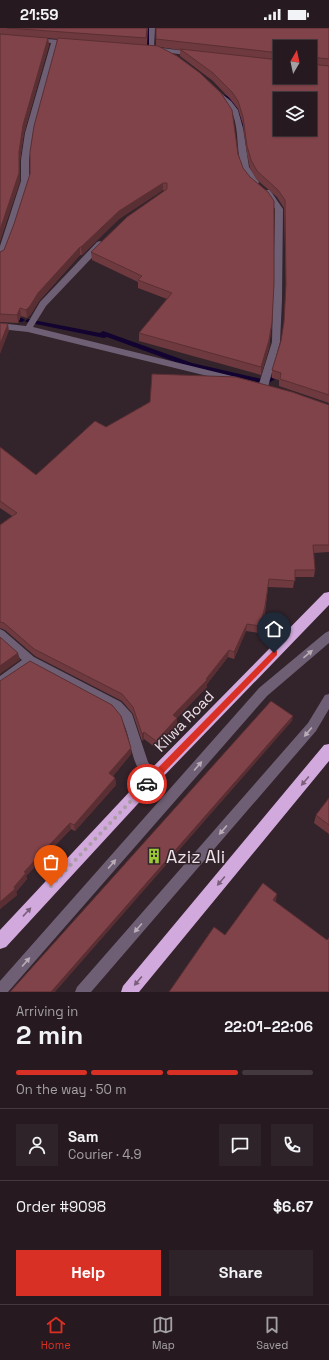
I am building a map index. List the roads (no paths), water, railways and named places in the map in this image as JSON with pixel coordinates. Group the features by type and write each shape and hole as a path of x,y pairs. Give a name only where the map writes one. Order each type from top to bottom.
{"highway":[{"name":"Kilwa Road","path":"0,941 153,777 329,597"},
{"path":"128,992 329,750"}],"street":[{"path":"152,28 155,50"},
{"path":"31,40 80,44"},
{"path":"0,257 10,231 25,181 25,160 29,133 55,42"},
{"path":"143,49 204,55"},
{"path":"155,50 166,52 179,60"},
{"path":"0,326 28,329 260,386 276,342 279,209 266,192 248,177 242,159 242,150 234,110 230,104 210,85"},
{"path":"28,329 43,304 107,237"},
{"path":"0,634 30,660 117,706 128,718 143,765 153,777"},
{"path":"0,991 263,692 329,636"},
{"path":"0,682 30,660"},
{"path":"82,992 312,727 329,699"}],"waterway":[{"path":"147,45 148,28"},
{"path":"224,96 236,106 240,118 241,130"},
{"path":"0,317 22,320"},
{"path":"28,321 104,336"},
{"path":"103,333 191,365 267,382 272,379"}],"place":[{"name":"Aziz Ali","path":"154,856"}]}
